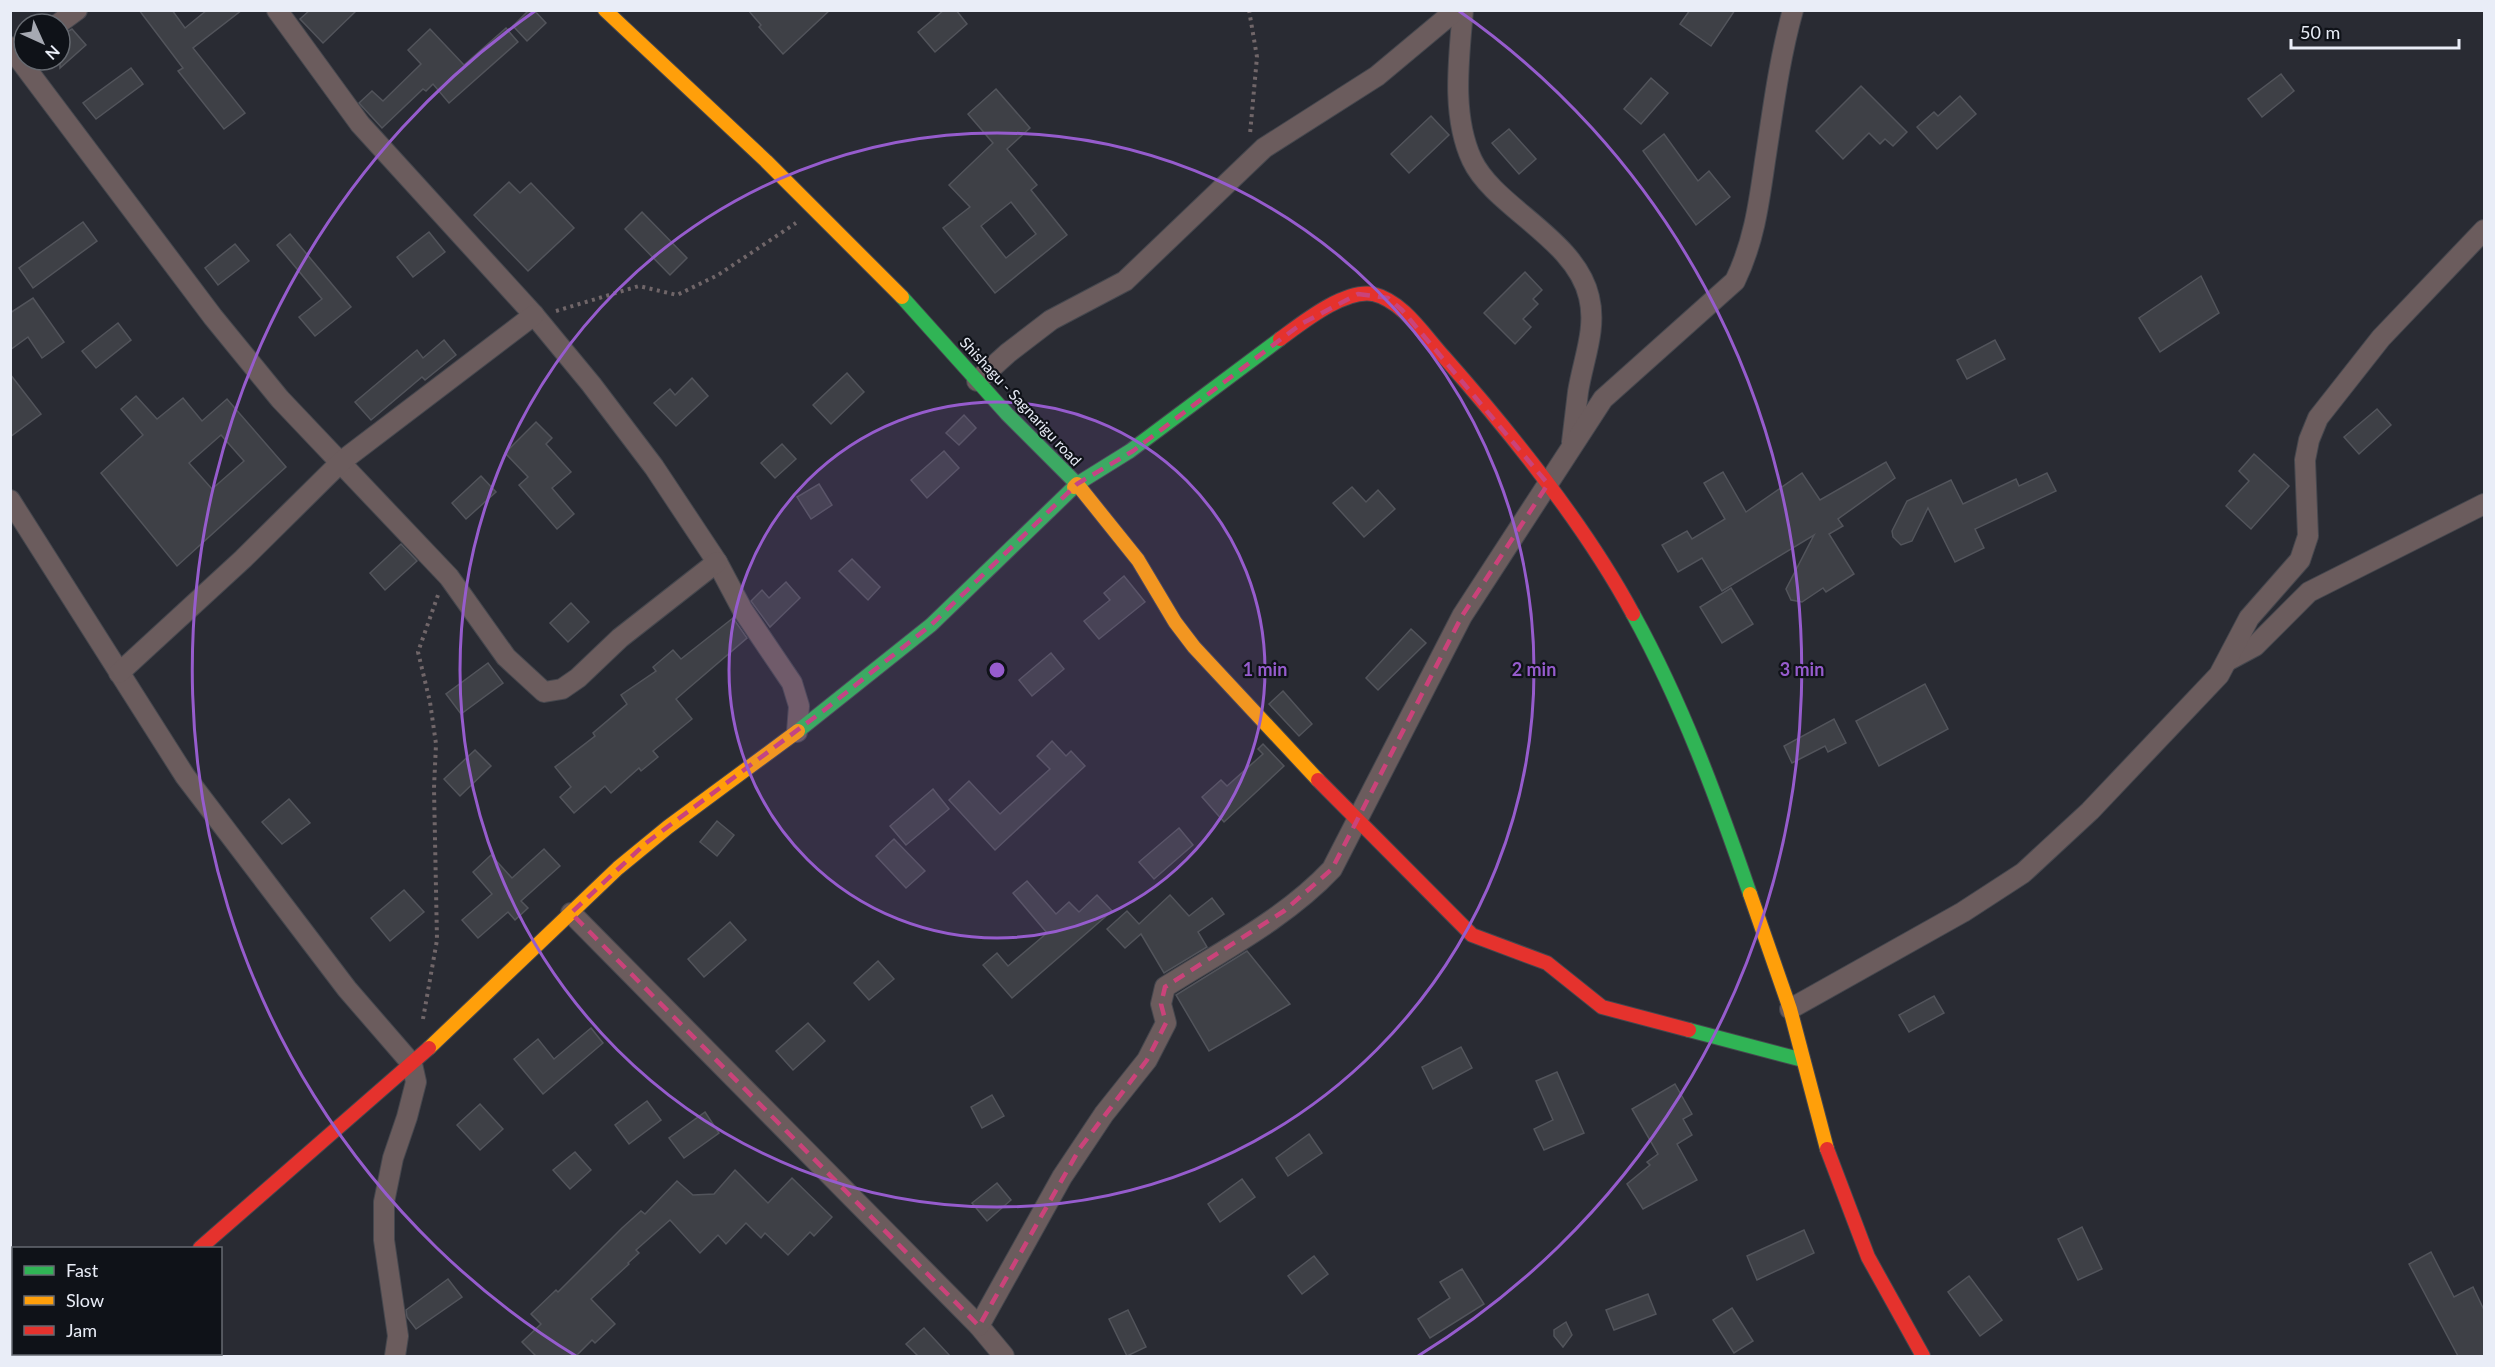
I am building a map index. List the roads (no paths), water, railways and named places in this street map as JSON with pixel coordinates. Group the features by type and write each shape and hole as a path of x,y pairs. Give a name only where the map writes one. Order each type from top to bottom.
{"street":[{"path":"276,10 360,124 534,315 591,384 654,467 717,562 742,609 792,683 799,706 797,732"},
{"name":"Shishagu - Sagnarigu road","path":"604,10 815,210 915,310 1028,437 1077,484 1133,451 1212,388 1326,308 1358,294 1374,294 1388,298 1402,310 1479,397 1548,484 1625,599 1660,663 1714,790 1790,1009 1822,1136 1868,1257 1923,1356"},
{"path":"977,381 1008,353 1051,320 1125,281 1264,148 1377,76 1456,10"},
{"path":"1463,10 1458,67 1461,121 1473,161 1498,190 1544,231 1586,285 1591,334 1578,391 1571,446"},
{"path":"979,1326 1068,1167 1104,1114 1147,1060 1166,1023 1161,1004 1165,987 1284,910 1318,884 1332,869 1462,616 1603,399 1735,281 1747,255 1757,222 1782,49 1793,10"},
{"path":"30,72 213,317 280,399 342,461 449,577 494,643 528,680 544,692 562,689 578,678 620,638 717,562"},
{"path":"1790,1009 1964,912 2024,873 2098,803 2219,675 2249,618 2300,560 2308,536 2305,460 2308,440 2318,418 2381,338 2484,230"},
{"path":"119,673 243,559 342,461 534,315"},
{"path":"201,1247 412,1064 646,843 797,732 931,625 1077,484 1138,560 1175,622 1194,647 1357,821 1472,935 1547,963 1602,1006 1803,1060"},
{"path":"10,500 185,776 347,989 412,1064 416,1082 393,1158 384,1202 384,1240 398,1336 395,1356"},
{"path":"2227,662 2255,646 2309,592 2484,504"},
{"path":"571,913 979,1326 1004,1356"}]}
